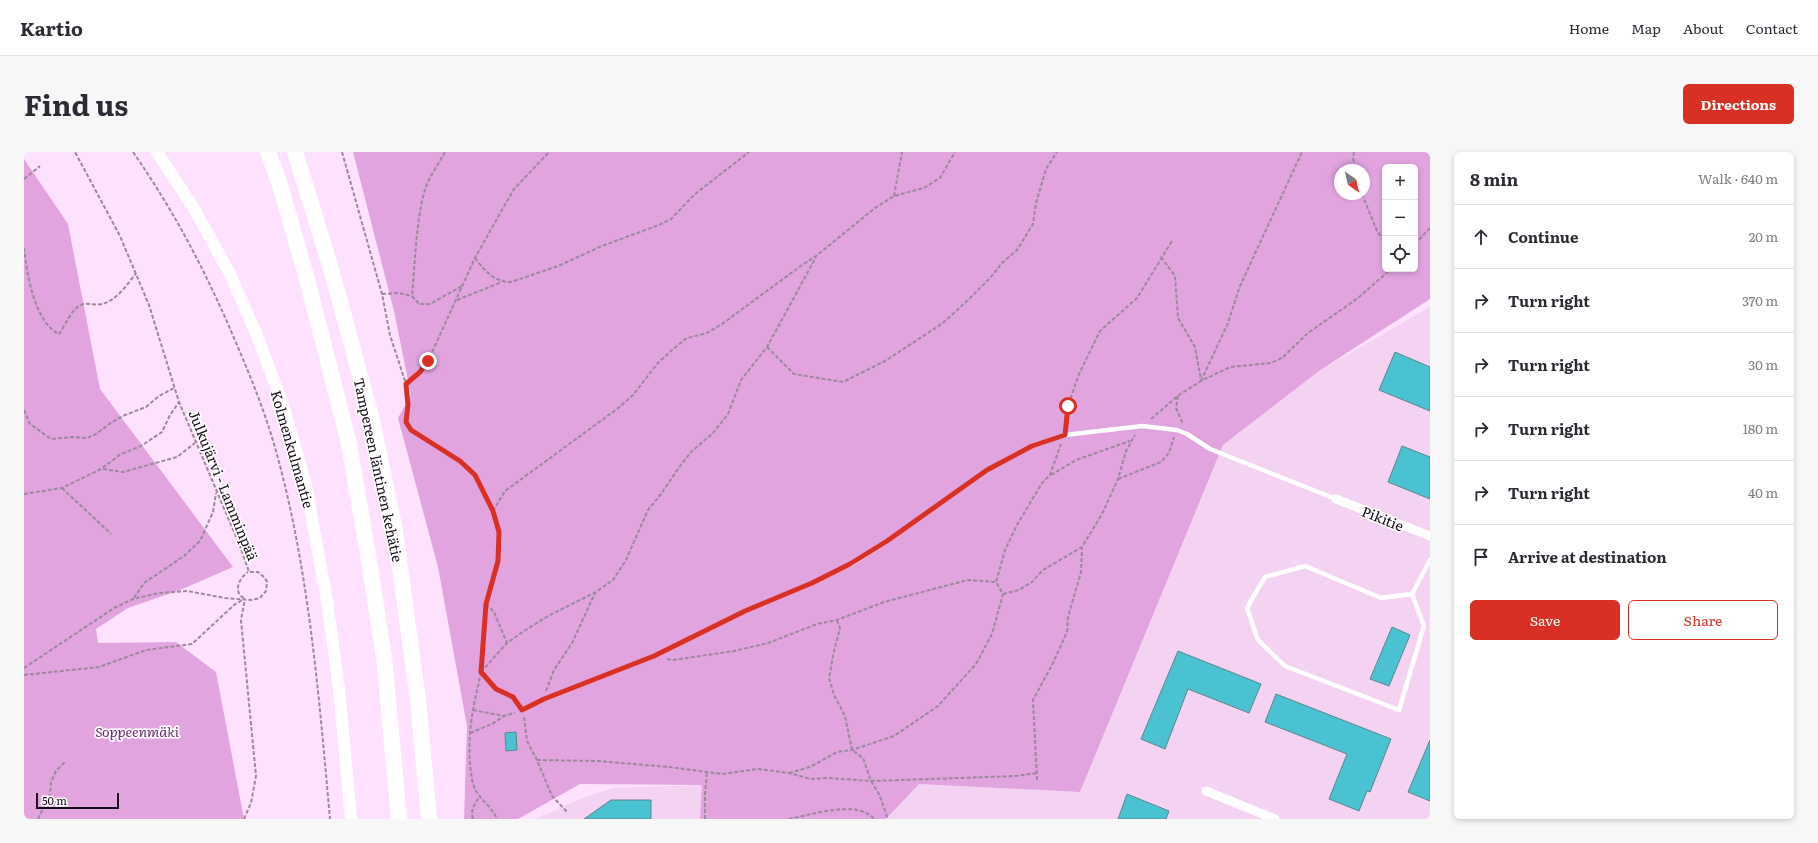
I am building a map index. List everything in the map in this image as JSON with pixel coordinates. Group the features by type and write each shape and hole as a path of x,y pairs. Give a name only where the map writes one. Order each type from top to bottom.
{"highway":[{"name":"Tampereen läntinen kehätie","path":"268,152 280,185 308,283 349,444 384,657 399,819"},
{"name":"Tampereen läntinen kehätie","path":"295,152 332,272 370,413 395,531 418,700 429,819"}],"street":[{"name":"Kolmenkulmantie","path":"157,152 193,207 229,272 256,334 284,408 306,485 327,601 338,689 351,819"},
{"name":"Pikitie","path":"1336,499 1430,536"},
{"path":"1206,791 1275,819"}],"lane":[{"path":"522,710 544,699 654,656 745,611 812,583 850,564 893,537 987,470 1032,446 1065,435 1142,426 1177,430 1187,434 1210,449 1336,499"},
{"path":"1412,594 1381,598 1305,566 1265,577 1247,608 1258,640 1285,666 1399,710 1424,626 1412,594 1430,560"}],"path":[{"name":"Julkujärvi - Lamminpää","path":"24,668 114,608 133,599 159,593 187,591 225,598 245,598 256,600 264,595 268,587 266,578 262,574 254,571 248,572 240,546 195,443 179,402 149,305 136,273 120,236 75,152"},
{"path":"133,152 188,239 217,298 255,387 276,451 294,527 307,608 321,718 330,819"},
{"path":"343,152 382,294 390,335 406,384 408,405 406,422 411,430 460,461 475,475 493,511 499,532 498,561 486,604 481,672 470,733 472,779 479,797 493,809 497,819"},
{"path":"412,296 417,240 424,192 445,152"},
{"path":"406,384 420,372 428,361 475,258 514,189 549,152"},
{"path":"456,300 503,282 511,282 558,266 602,246 659,225 671,219 694,194 749,152"},
{"path":"894,196 902,152"},
{"path":"493,511 505,491 618,409 633,395 657,364 687,338 707,333 722,324 816,256 875,208 894,196 924,188 940,178 955,152"},
{"path":"767,347 794,374 844,382 885,361 943,323 990,278 1002,263 1017,250 1033,224 1036,203 1046,169 1057,152"},
{"path":"1201,381 1228,323 1240,286 1302,152"},
{"path":"1354,152 1353,158 1354,164"},
{"path":"24,179 40,166"},
{"path":"1364,200 1377,230 1382,238"},
{"path":"1418,241 1430,228"},
{"path":"1050,475 1065,435 1068,406 1080,374 1100,331 1137,298 1172,241"},
{"path":"24,248 28,276 34,301 52,331 59,334 67,324 73,311 80,305 103,304 122,292 136,273"},
{"path":"481,672 507,643 548,616 596,592 613,580 626,560 648,510 684,462 728,414 741,380 767,347 816,256"},
{"path":"1162,257 1175,276 1178,318 1196,347 1201,381"},
{"path":"475,258 484,270 503,282"},
{"path":"1003,594 1019,590 1032,582 1043,570 1082,547 1102,514 1118,479 1130,441 1142,426 1179,395 1201,381 1230,367 1271,363 1282,358 1308,333 1358,298 1388,272"},
{"path":"382,294 399,293 412,296 419,304 430,304 463,286"},
{"path":"24,410 30,424 51,439 73,437 87,438 96,434 125,415 146,408 159,396 174,388"},
{"path":"1179,395 1176,408 1187,434"},
{"path":"24,494 62,488 101,469 121,454 142,446 162,432 170,415 179,402"},
{"path":"1118,479 1161,462 1169,453 1177,430"},
{"path":"789,773 810,767 837,752 852,750 894,736 938,706 976,664 992,634 1003,594 996,582 1005,550 1017,525 1042,484 1050,475 1076,460 1130,441"},
{"path":"101,469 124,472 169,460 177,457 195,443"},
{"path":"62,488 111,534"},
{"path":"133,599 144,583 184,556 200,540 212,512 216,492"},
{"path":"1037,780 1033,700 1053,663 1067,632 1068,617 1081,572 1082,547"},
{"path":"245,598 238,592 238,582 248,572"},
{"path":"654,656 673,660 734,651 768,643 817,624 837,620 907,596 968,580 996,582"},
{"path":"544,699 554,670 572,643 596,592"},
{"path":"24,674 99,667 146,650 192,644 234,605 245,598"},
{"path":"244,819 251,804 256,776 241,620 245,598"},
{"path":"486,604 494,612 507,643"},
{"path":"837,620 840,628 829,678 834,695 845,716 852,750 863,758 870,781 879,794 888,819"},
{"path":"481,672 496,689 513,697 522,710 527,741 537,760 552,796 568,814"},
{"path":"473,710 504,716"},
{"path":"470,733 492,724 504,716 522,710"},
{"path":"537,760 597,762 722,774 758,769 789,773 811,779 828,778 870,781 1016,776 1036,773"},
{"path":"38,819 50,794 56,771 65,762"},
{"path":"705,819 707,772"},
{"path":"473,819 472,814 474,804 479,797"},
{"path":"789,819 827,811 846,810 862,811 875,819"}],"shaded area":[{"path":"1430,307 1430,819 886,819 919,784 1080,792 1223,445 1319,371"},
{"path":"702,785 700,819 536,819 583,798 613,788"}],"green space":[{"path":"353,152 1430,152 1430,299 1319,371 1223,445 1080,792 919,784 886,819 700,819 702,785 580,784 518,819 464,819 467,726 438,567 398,418 411,395 394,311"},
{"name":"Soppeenmäki","path":"24,159 68,224 100,389 233,567 180,590 128,608 96,629 98,643 176,642 216,672 244,819 24,819"}],"building":[{"path":"1395,352 1430,367 1430,411 1379,390"},
{"path":"1402,446 1430,457 1430,499 1388,482"},
{"path":"1392,627 1410,635 1389,686 1370,679"},
{"path":"1178,651 1261,684 1249,713 1188,689 1165,749 1141,739"},
{"path":"1276,694 1391,739 1370,792 1367,791 1359,811 1329,799 1347,754 1265,722"},
{"path":"516,732 517,750 506,751 505,733"},
{"path":"1430,740 1430,801 1408,792"},
{"path":"1127,794 1169,811 1166,819 1118,819"},
{"path":"611,800 651,800 651,819 584,819"}],"route":[{"path":"428,361 420,372 406,384 408,405 406,422 411,430 420,434 460,461 475,475 493,511 499,532 498,561 486,604 481,672 496,689 513,697 522,710 544,699 654,656 745,611 812,583 850,564 934,509 987,470 1032,446 1065,435 1068,406"}]}
